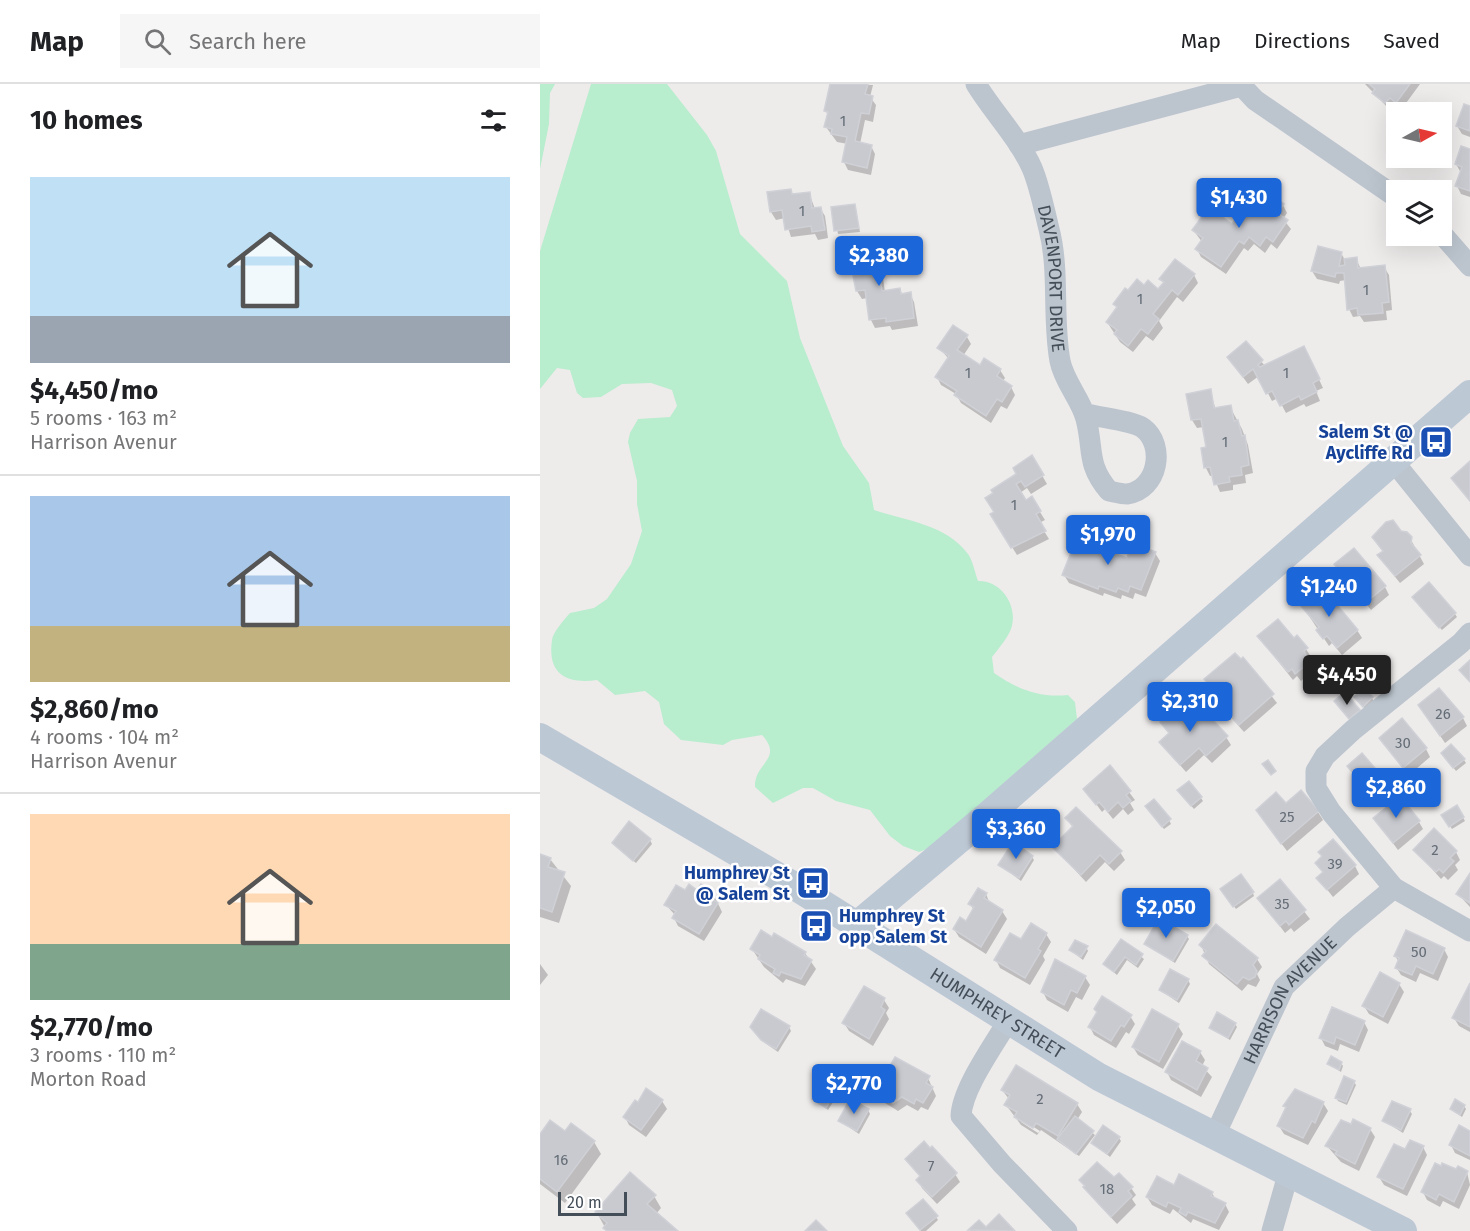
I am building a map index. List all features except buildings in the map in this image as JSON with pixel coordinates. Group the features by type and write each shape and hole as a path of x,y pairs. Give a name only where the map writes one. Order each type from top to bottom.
{"main road":[{"path":"856,925 944,853 1470,394"},
{"name":"HUMPHREY STREET","path":"540,737 1009,1018 1099,1077 1288,1175 1403,1231"}],"street":[{"name":"DAVENPORT DRIVE","path":"976,84 1032,168 1050,232 1056,269 1057,339 1061,365 1084,413"},
{"path":"1018,145 1241,85 1255,100 1386,190"},
{"path":"1452,245 1470,266"},
{"path":"1394,462 1470,555"},
{"path":"1470,633 1461,643 1353,730 1325,756 1316,771 1316,788 1331,812 1394,888 1470,931"},
{"name":"HARRISON AVENUE","path":"1214,1137 1284,987 1347,927 1394,888"},
{"path":"1009,1018 971,1085 962,1106 961,1116 1002,1164 1067,1231"},
{"path":"1272,1231 1288,1175"}],"green space":[{"path":"540,84 555,84 550,93 549,124 540,169"},
{"path":"591,84 667,84 707,135 716,151 740,234 787,281 800,338 843,446 869,483 874,510 925,525 949,536 968,554 978,581 994,585 1006,596 1010,603 1013,620 1011,629 992,657 994,673 1011,684 1029,691 1047,695 1068,695 1075,702 1077,719 932,847 919,852 903,846 890,836 870,810 836,801 813,788 803,788 773,803 755,787 756,779 770,750 762,735 732,740 723,745 681,740 664,724 659,702 645,691 615,695 597,680 568,678 556,669 551,652 554,633 570,613 594,608 607,599 631,564 642,531 637,504 637,481 628,442 630,433 638,419 670,417 677,406 672,390 651,383 622,384 601,397 583,398 577,393 570,370 557,368 540,389 540,251"}],"place":[{"name":"Salem St @ Aycliffe Rd","path":"1436,442"},
{"name":"Humphrey St @ Salem St","path":"813,883"},
{"name":"Humphrey St opp Salem St","path":"816,926"}]}
